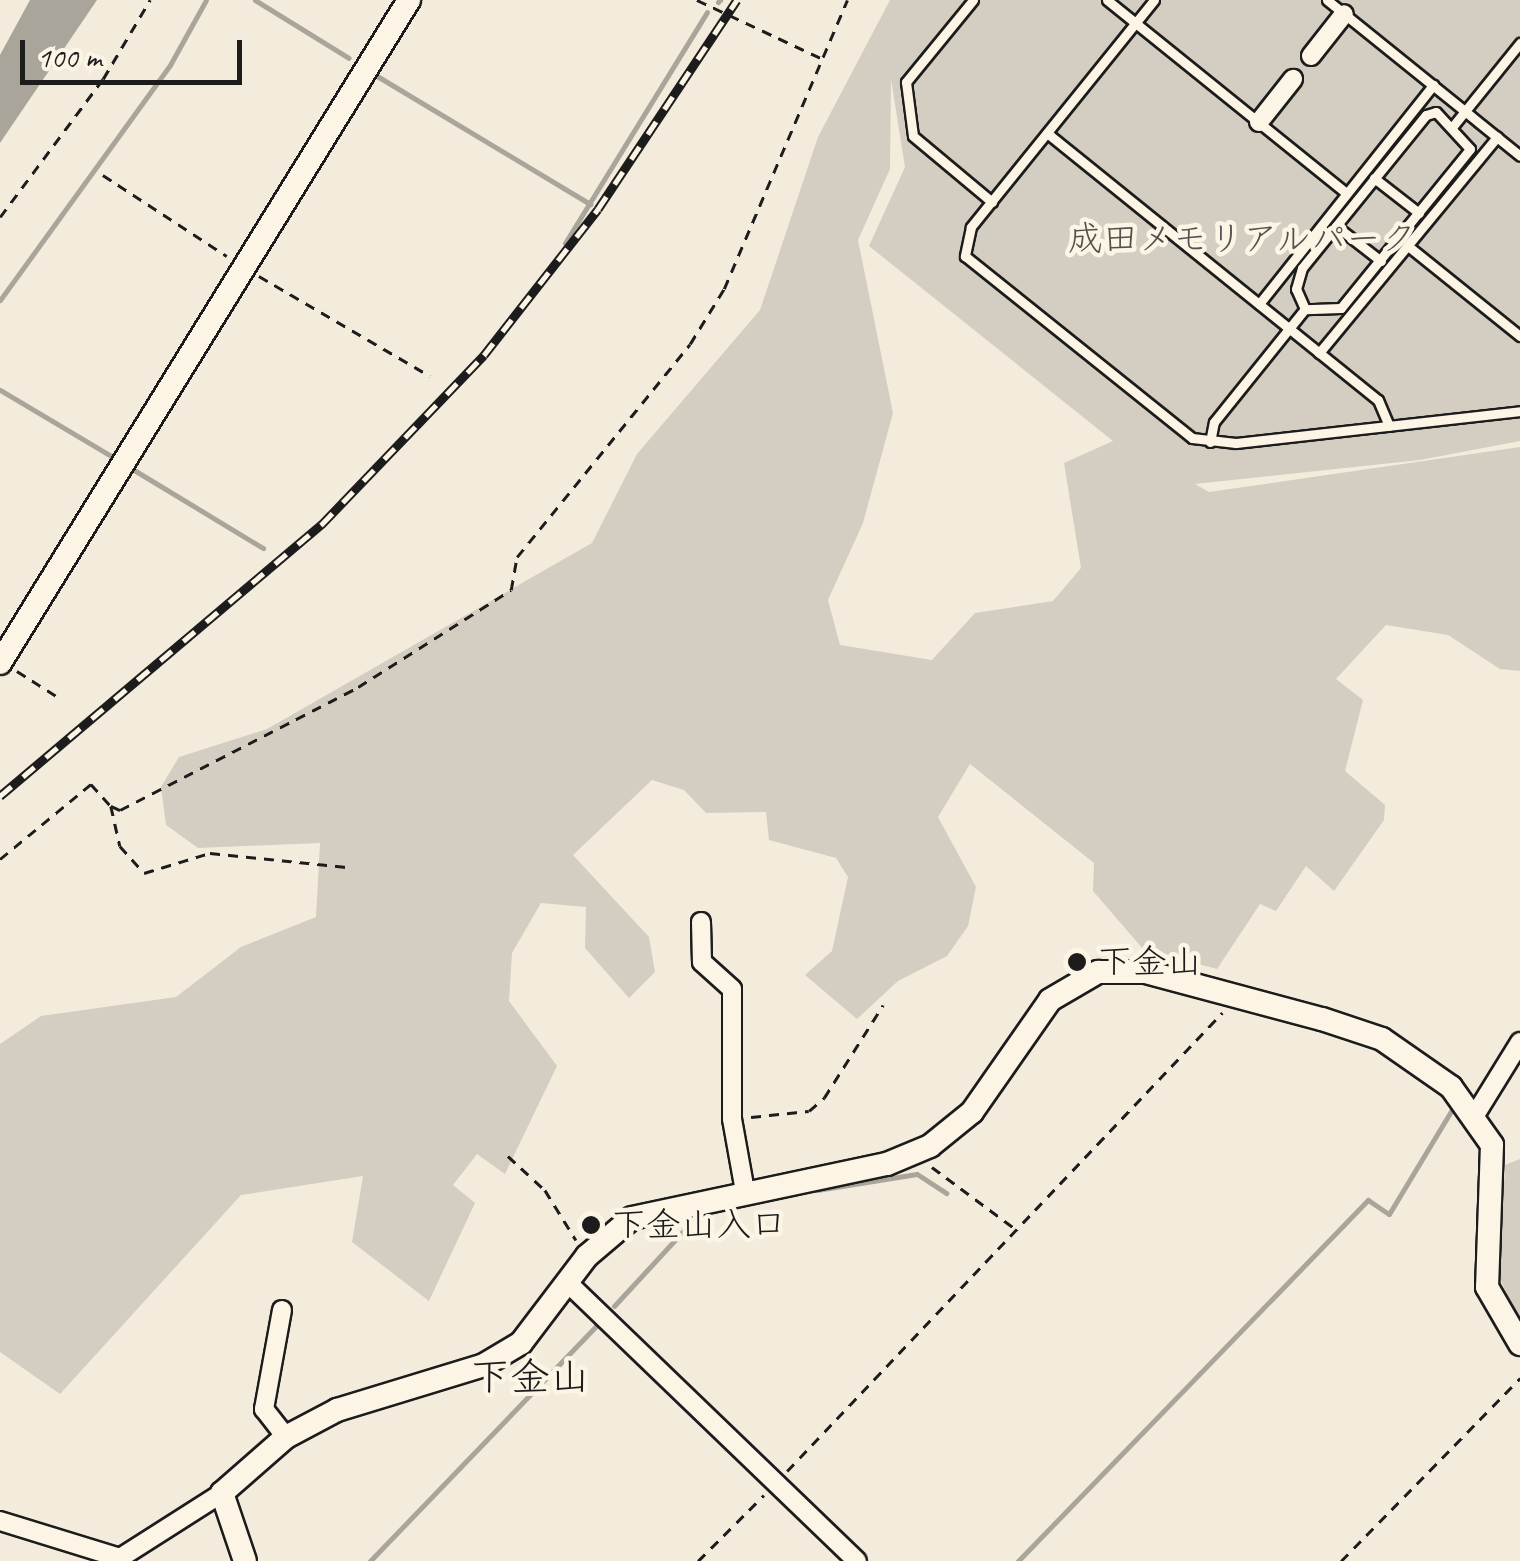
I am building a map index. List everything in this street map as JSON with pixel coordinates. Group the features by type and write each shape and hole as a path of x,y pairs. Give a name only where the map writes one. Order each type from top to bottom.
{"street":[{"path":"1,662 409,0"},
{"path":"1310,56 1344,14"},
{"path":"1258,122 1292,79"},
{"path":"702,922 702,962 732,989 732,1119 745,1191"},
{"path":"0,1521 120,1558 222,1492 286,1436 337,1410 484,1365 521,1343 587,1256 654,1209 914,1154 972,1112 1050,1000 1074,980 1146,972 1240,994 1382,1039 1475,1114 1497,1166 1487,1287 1520,1344"},
{"path":"1475,1114 1520,1042"},
{"path":"568,1283 858,1561"},
{"path":"282,1310 264,1409 286,1436"},
{"path":"222,1492 245,1561"}],"lane":[{"path":"973,0 906,82 913,136 992,202"},
{"path":"1108,0 1346,193"},
{"path":"1154,0 965,236 965,256 1180,431 1210,442 1520,411"},
{"path":"1326,0 1520,156"},
{"path":"1453,126 1520,43"},
{"path":"1258,304 1433,86"},
{"path":"1210,442 1214,422 1305,309 1342,308 1470,149 1453,126 1426,114 1374,178 1298,275 1305,309"},
{"path":"1047,133 1378,400 1389,426"},
{"path":"1319,353 1497,137"},
{"path":"1374,178 1419,213"},
{"path":"1336,226 1381,261"},
{"path":"1408,246 1520,336"}],"path":[{"path":"0,217 103,80 150,0"},
{"path":"697,0 823,59"},
{"path":"0,859 91,784 120,810 358,687 510,590 517,556 690,344 724,289 847,0"},
{"path":"103,174 243,267 430,376"},
{"path":"1,662 58,697"},
{"path":"112,806 120,846 144,873 210,853 346,866"},
{"path":"698,1561 1240,994"},
{"path":"732,1119 809,1110 883,1005"},
{"path":"914,1154 1015,1228"},
{"path":"508,1156 545,1190 587,1256"},
{"path":"1341,1561 1520,1378"}],"green space":[{"name":"成田メモリアルパーク","path":"890,0 1520,0 1520,441 1420,460 1195,484 1209,492 1520,447 1520,671 1500,669 1448,635 1386,625 1336,679 1363,700 1345,771 1385,805 1384,820 1334,891 1306,866 1276,911 1260,904 1217,969 1143,949 1093,891 1094,863 970,764 938,817 976,887 968,926 947,956 898,981 857,1019 805,975 832,951 848,877 836,858 769,840 766,812 706,813 684,790 652,780 573,855 649,937 655,972 629,998 585,948 586,907 541,903 512,953 509,1001 557,1066 505,1174 477,1154 453,1185 475,1203 429,1301 352,1242 363,1176 241,1195 60,1394 0,1352 0,1044 41,1016 176,997 241,947 316,917 320,843 198,848 166,825 161,787 179,757 267,729 592,543 637,454 760,310 818,137","holes":["891,79 905,167 869,246 1113,441 1064,463 1081,568 1053,601 975,613 932,660 840,645 828,600 863,523 893,413 858,240 890,169"]},
{"path":"1520,1159 1520,1325 1499,1276 1505,1165"}],"shaded area":[{"path":"30,0 97,0 0,143 0,55"}],"waterway":[{"path":"0,300 170,65 206,0"},
{"path":"255,0 349,58"},
{"path":"565,243 707,12"},
{"path":"377,76 590,204"},
{"path":"0,390 111,456"},
{"path":"134,470 263,548"},
{"path":"1018,1561 1368,1200 1389,1214 1453,1108"},
{"path":"817,1190 917,1174 946,1193"},
{"path":"614,1306 699,1214"},
{"path":"370,1561 596,1326"}],"railway":[{"path":"0,796 322,524 484,355 598,209 737,0"}],"place":[{"name":"下金山","path":"1077,962"},
{"name":"下金山入口","path":"591,1225"}],"district":[{"name":"下金山","path":"530,1377"}]}
